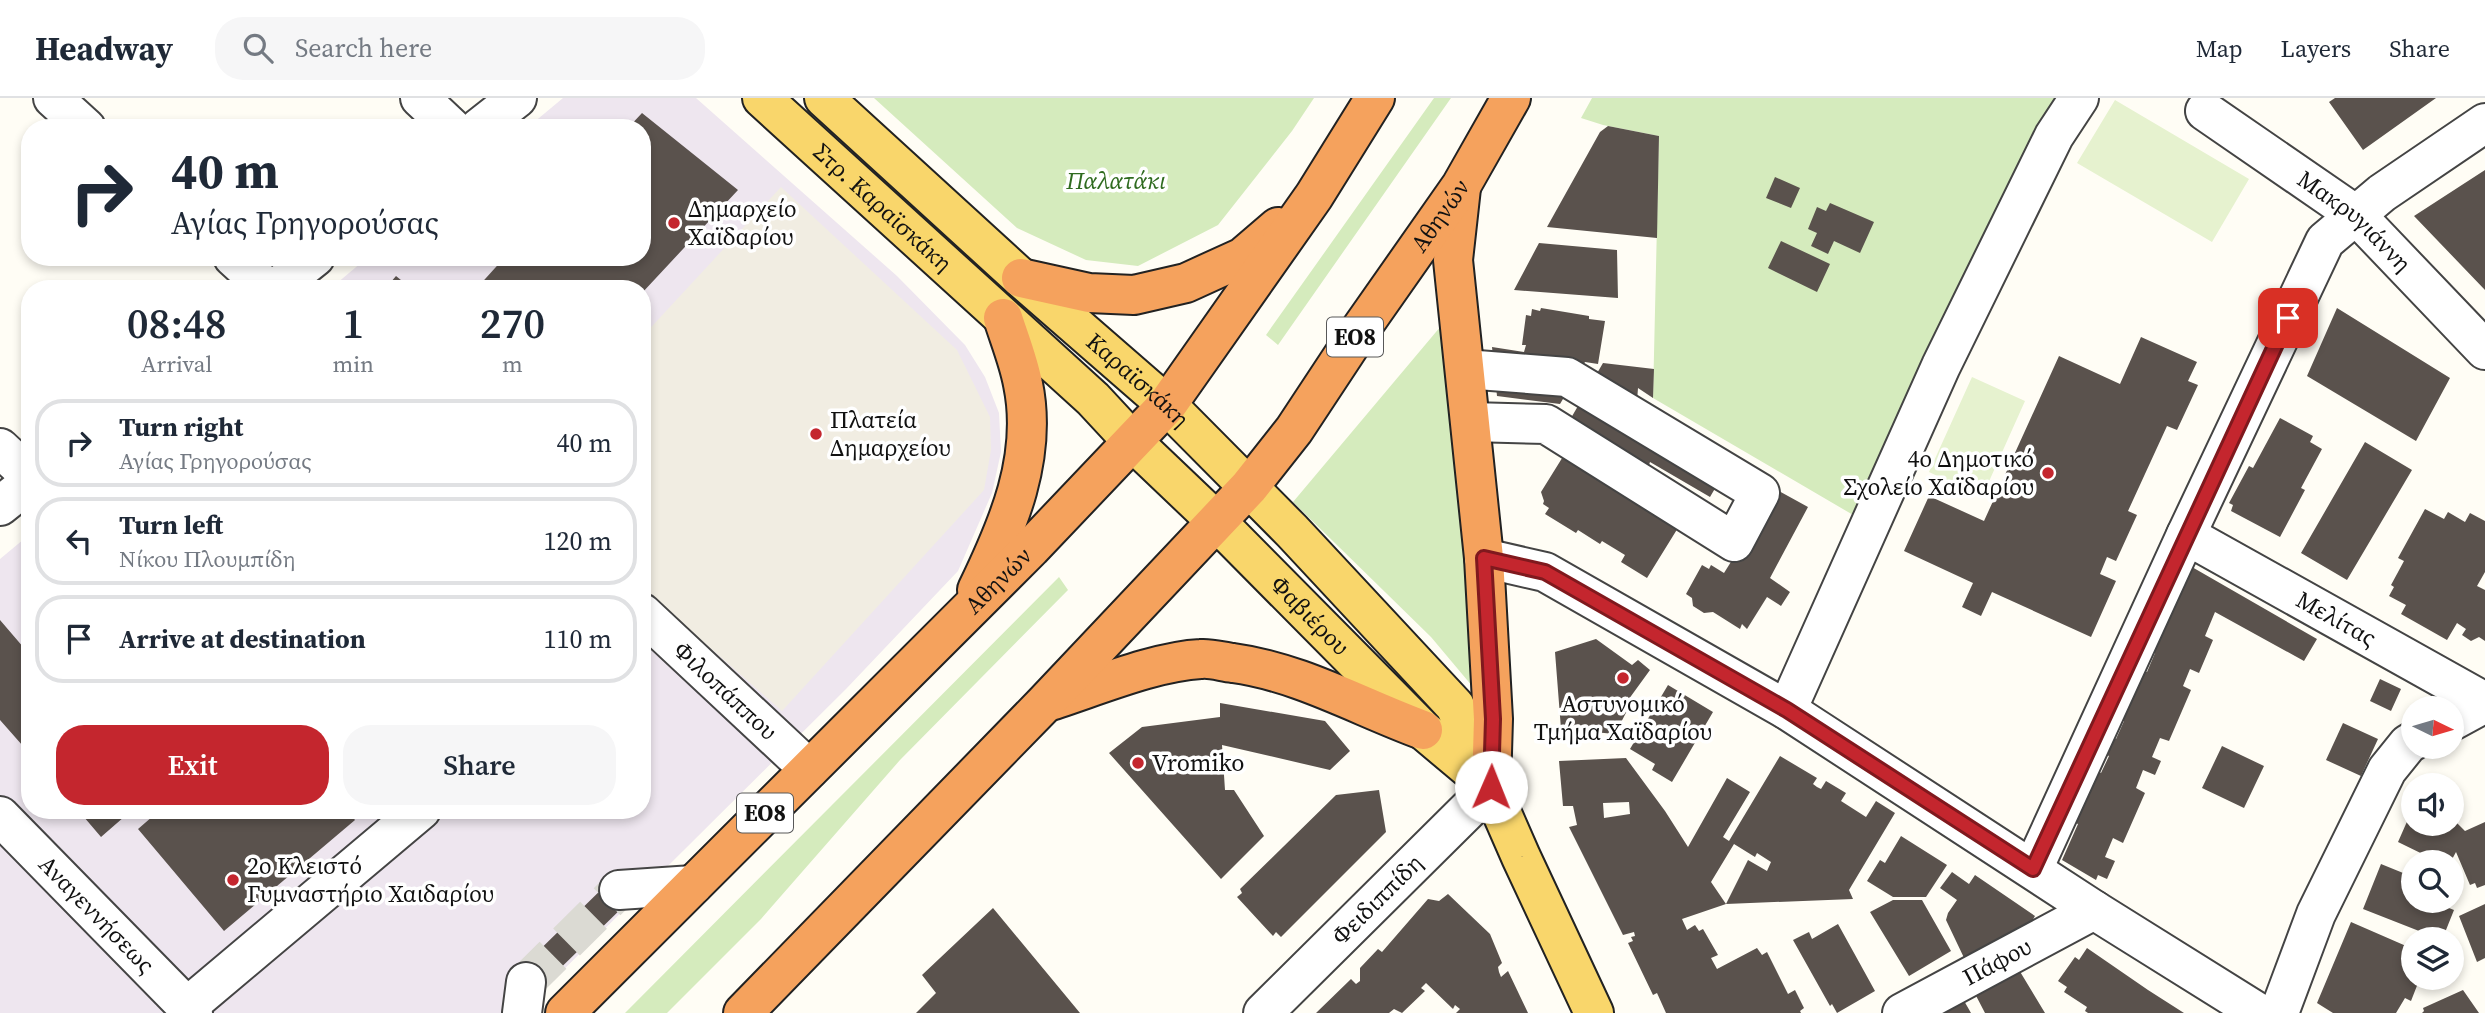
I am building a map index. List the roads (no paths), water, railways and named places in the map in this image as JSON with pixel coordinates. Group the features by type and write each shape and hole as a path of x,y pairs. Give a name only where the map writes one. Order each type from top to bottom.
{"highway":[{"name":"Αθηνών","path":"565,1013 1031,548 1167,405 1314,196 1375,98"},
{"name":"Αθηνών","path":"743,1013 1045,703 1249,487 1294,430 1461,186 1511,98"},
{"path":"1461,186 1453,260 1484,558 1493,719 1491,787"},
{"path":"1021,278 1089,293 1134,295 1186,283 1243,257 1314,196"},
{"path":"966,612 1012,513 1026,454 1027,418 1023,384 1003,318"},
{"path":"1045,703 1151,668 1202,659 1256,666 1302,680 1423,730"}],"main road":[{"name":"Στρ. Καραϊσκάκη","path":"762,98 1003,318"},
{"name":"Στρ. Καραϊσκάκη","path":"824,98 1021,278"},
{"name":"Καραϊσκάκη","path":"1021,278 1167,405 1249,487"},
{"name":"Καραϊσκάκη","path":"1003,318 1093,399 1132,441"},
{"name":"Φαβιέρου","path":"1132,441 1216,520 1423,730 1491,787"},
{"name":"Φαβιέρου","path":"1249,487 1455,706 1521,858 1594,1013"}],"street":[{"path":"53,98 76,119"},
{"path":"420,98 442,119"},
{"path":"490,119 517,98"},
{"path":"1787,710 1941,366 2054,136 2079,98"},
{"name":"Μακρυγιάννη","path":"2205,111 2356,215 2485,350"},
{"path":"2033,869 2325,241 2382,193 2485,123"},
{"path":"243,266 258,280"},
{"path":"286,280 304,266"},
{"path":"1465,369 1567,377 1760,493 1734,542 1546,424 1471,422"},
{"path":"0,448 21,468"},
{"path":"0,506 21,489"},
{"name":"Μελίτας","path":"2186,535 2485,702"},
{"path":"1484,558 1545,572 1787,710 2094,910 2259,1013"},
{"name":"Φιλοπάππου","path":"651,624 809,769"},
{"path":"2464,713 2485,702"},
{"path":"2279,1013 2316,914 2387,770 2401,753"},
{"name":"Φειδιππίδη","path":"1263,1013 1491,787"},
{"name":"Αναγεννήσεως","path":"0,816 190,1010"},
{"path":"190,1010 411,819"},
{"path":"619,890 693,885"},
{"name":"Πάφου","path":"1902,1013 2094,910"}],"tunnel":[{"path":"526,982 619,890"}],"place":[{"name":"Δημαρχείο Χαϊδαρίου","path":"674,223"},
{"name":"Πλατεία Δημαρχείου","path":"816,434"},
{"name":"4ο Δημοτικό Σχολείο Χαϊδαρίου","path":"2048,473"},
{"name":"Αστυνομικό Τμήμα Χαϊδαρίου","path":"1623,678"},
{"name":"Vromiko","path":"1138,763"},
{"name":"2ο Κλειστό Γυμναστήριο Χαιδαρίου","path":"233,880"}],"park label":[{"name":"Παλατάκι","path":"1116,181"}]}
